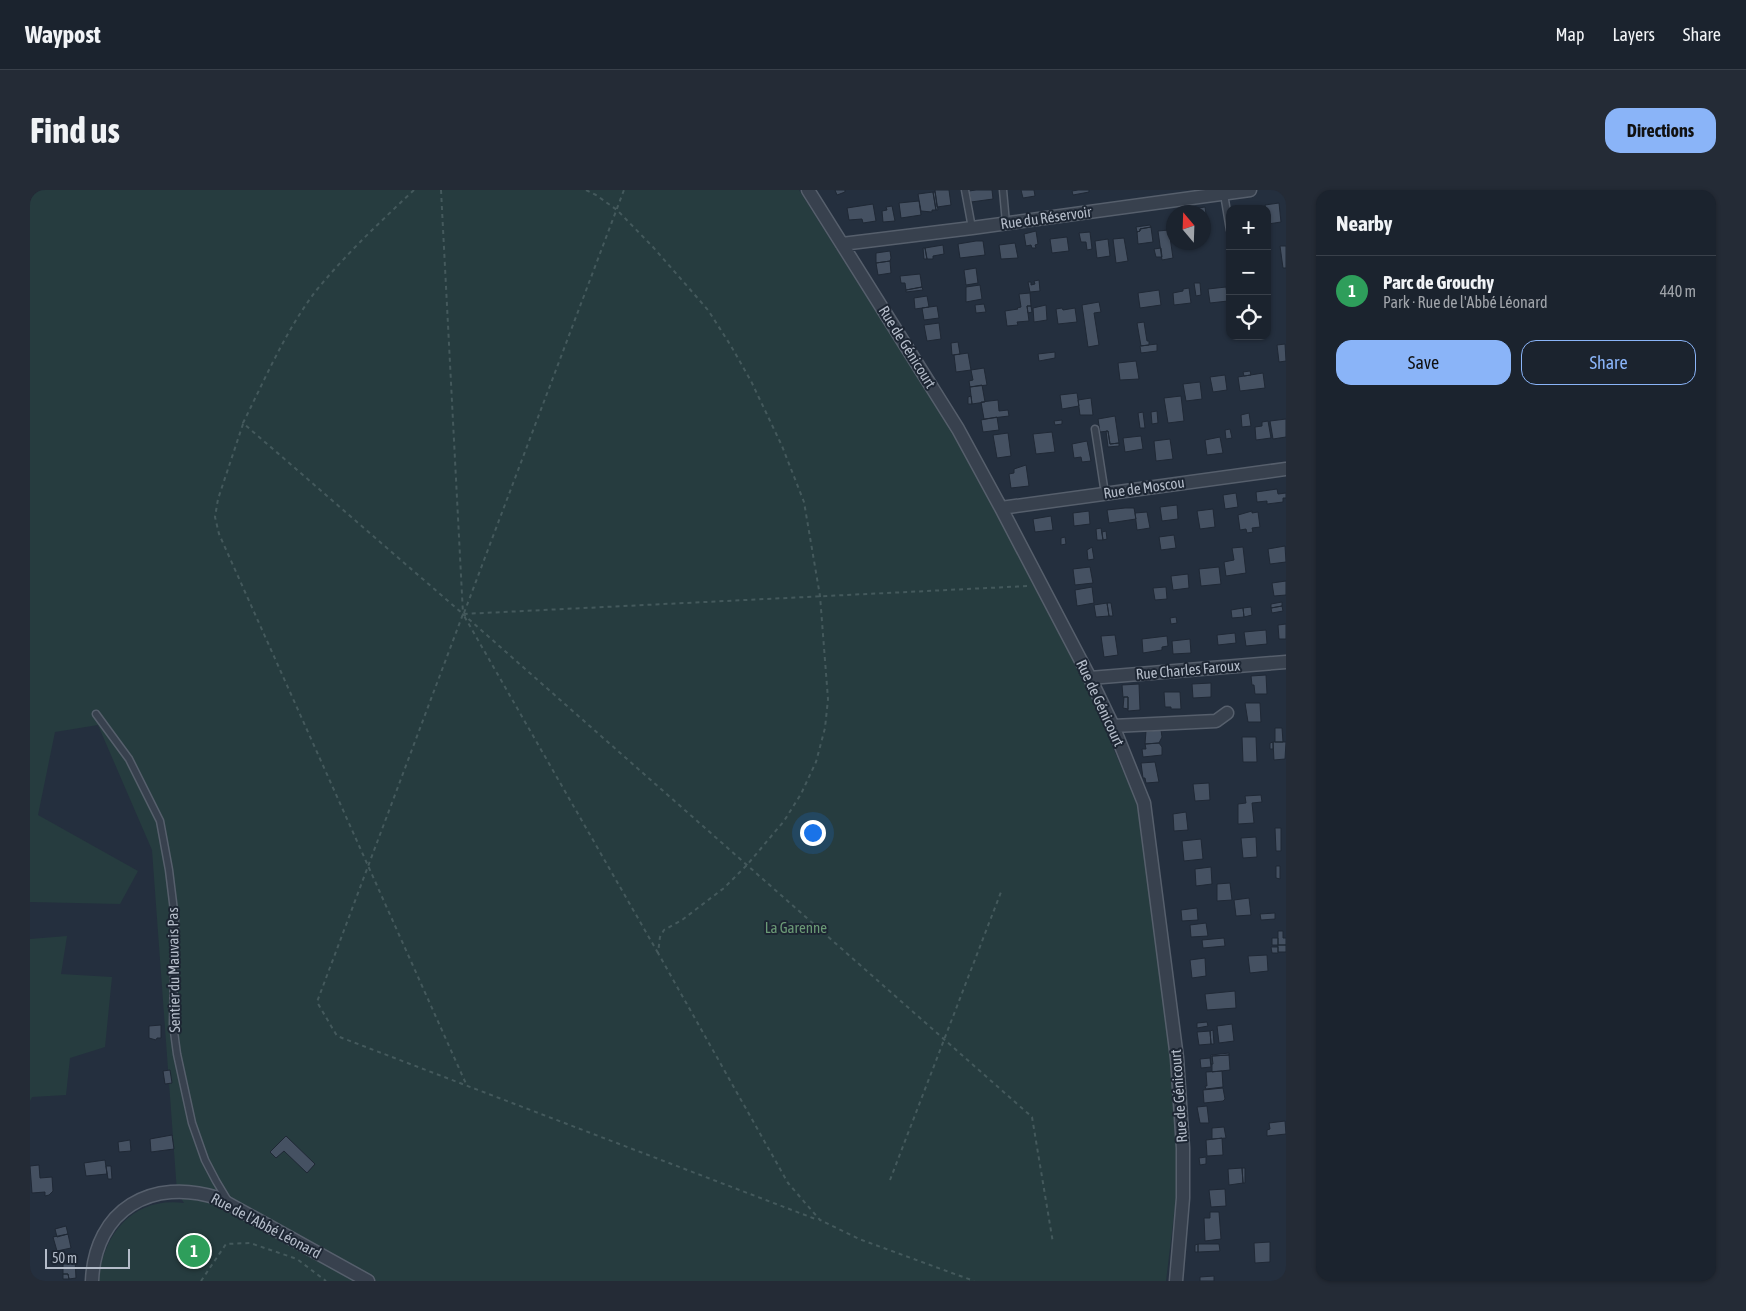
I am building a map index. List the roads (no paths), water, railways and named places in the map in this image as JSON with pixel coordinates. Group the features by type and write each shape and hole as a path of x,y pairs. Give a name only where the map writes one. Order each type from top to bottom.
{"street":[{"name":"Rue de Génicourt","path":"808,190 958,429 1002,508 1090,678 1113,726 1144,803 1177,1058 1184,1198 1176,1281"},
{"name":"Rue du Réservoir","path":"842,244 1250,190"},
{"name":"Rue de Moscou","path":"1002,508 1286,469"},
{"name":"Rue Charles Faroux","path":"1090,678 1286,662"},
{"path":"1113,726 1216,721 1227,713"},
{"name":"Rue de l'Abbé Léonard","path":"92,1281 94,1260 106,1228 120,1213 136,1202 163,1193 177,1192 207,1194 230,1204 368,1281"}],"lane":[{"path":"965,190 972,228"},
{"path":"1003,190 1006,223"},
{"path":"1224,194 1226,206"},
{"path":"1095,429 1105,494"},
{"name":"Sentier du Mauvais Pas","path":"96,714 129,760 160,821 175,919 173,1024 177,1054 192,1123 216,1182 230,1204"}],"place":[{"name":"Parc de Grouchy","path":"194,1251"}],"park label":[{"name":"La Garenne","path":"796,928"}]}
